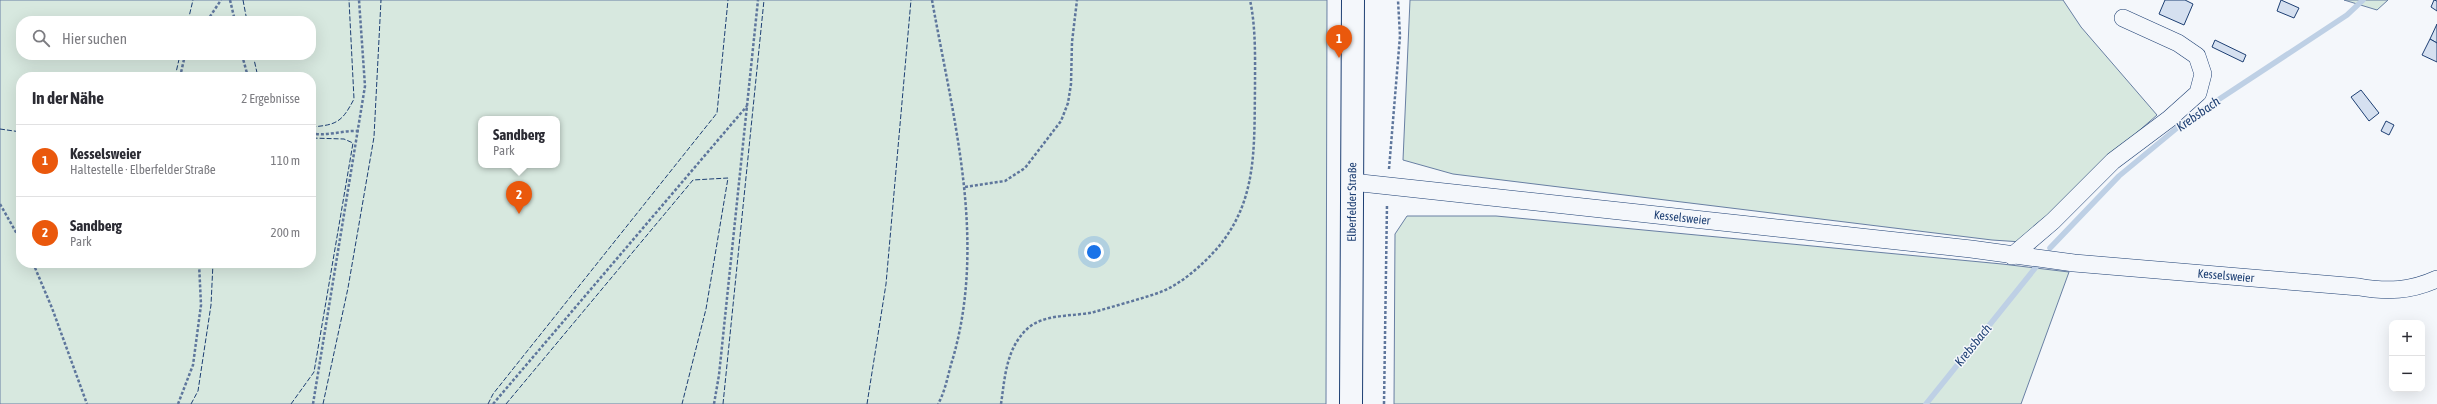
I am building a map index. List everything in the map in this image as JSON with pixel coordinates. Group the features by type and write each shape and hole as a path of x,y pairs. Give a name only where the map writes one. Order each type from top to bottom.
{"main road":[{"name":"Elberfelder Straße","path":"1351,404 1353,0"}],"street":[{"path":"2012,256 2053,221 2113,161 2169,118 2198,93 2204,74 2197,56 2178,43 2123,18"},
{"name":"Kesselsweier","path":"1352,182 1963,248 2012,256 2074,263 2359,287 2383,291 2418,288 2437,279"}],"path":[{"path":"210,16 221,0"},
{"path":"230,0 234,16"},
{"path":"313,404 358,131 366,69 360,42 359,0"},
{"path":"714,404 719,375 758,0"},
{"path":"932,0 953,105 965,187 968,271 962,327 938,404"},
{"path":"965,187 1005,181 1025,168 1061,121 1068,103 1071,84 1072,42 1077,0"},
{"path":"1002,404 1008,360 1015,342 1028,328 1046,319 1092,312 1160,292 1187,277 1214,253 1233,227 1249,190 1254,160 1255,59 1250,0"},
{"path":"1384,404 1385,260 1388,187 1400,36 1398,0"},
{"path":"181,72 184,60"},
{"path":"243,60 247,72"},
{"path":"493,404 747,106"},
{"path":"316,134 344,130 358,131"},
{"path":"0,204 16,232"},
{"path":"35,268 52,308 87,404"},
{"path":"178,404 193,365 201,305 199,268"}],"shaded area":[{"path":"0,0 1327,0 1326,404 0,404"},
{"path":"1410,0 2063,0 2081,27 2157,115 2125,143 2022,242 1992,240 1453,174 1403,160"},
{"path":"2344,0 2388,0 2377,10"},
{"path":"1407,216 1496,216 2002,264 2069,272 2021,404 1394,404 1395,234"}],"building":[{"path":"2165,0 2185,0 2193,4 2184,25 2159,14"},
{"path":"2281,0 2299,8 2294,18 2277,11"},
{"path":"2434,0 2437,1 2437,11 2431,7"},
{"path":"2437,24 2437,43 2430,39"},
{"path":"2430,39 2437,43 2437,62 2422,55"},
{"path":"2215,40 2246,55 2243,62 2212,47"},
{"path":"2361,90 2379,113 2369,121 2351,97"},
{"path":"2386,121 2394,125 2389,135 2381,131"}],"waterway":[{"name":"Krebsbach","path":"2050,248 2119,176 2183,123 2347,15 2363,0"},
{"name":"Krebsbach","path":"1926,404 2036,267"}],"fence":[{"path":"189,16 193,0"},
{"path":"243,0 246,16"},
{"path":"316,126 327,125 338,121 346,113 354,99 349,0"},
{"path":"323,404 348,288 374,137 381,0"},
{"path":"488,404 493,394 717,113 728,0"},
{"path":"723,404 764,0"},
{"path":"867,404 886,284 911,0"},
{"path":"176,72 179,60"},
{"path":"254,60 257,72"},
{"path":"0,129 16,131"},
{"path":"291,404 314,372 353,143 344,139 316,138"},
{"path":"506,404 693,180 728,178 706,309 682,404"},
{"path":"191,404 198,391 211,305 213,268"}],"place":[{"name":"Kesselsweier","path":"1339,58"},
{"name":"Sandberg","path":"519,214"}]}
